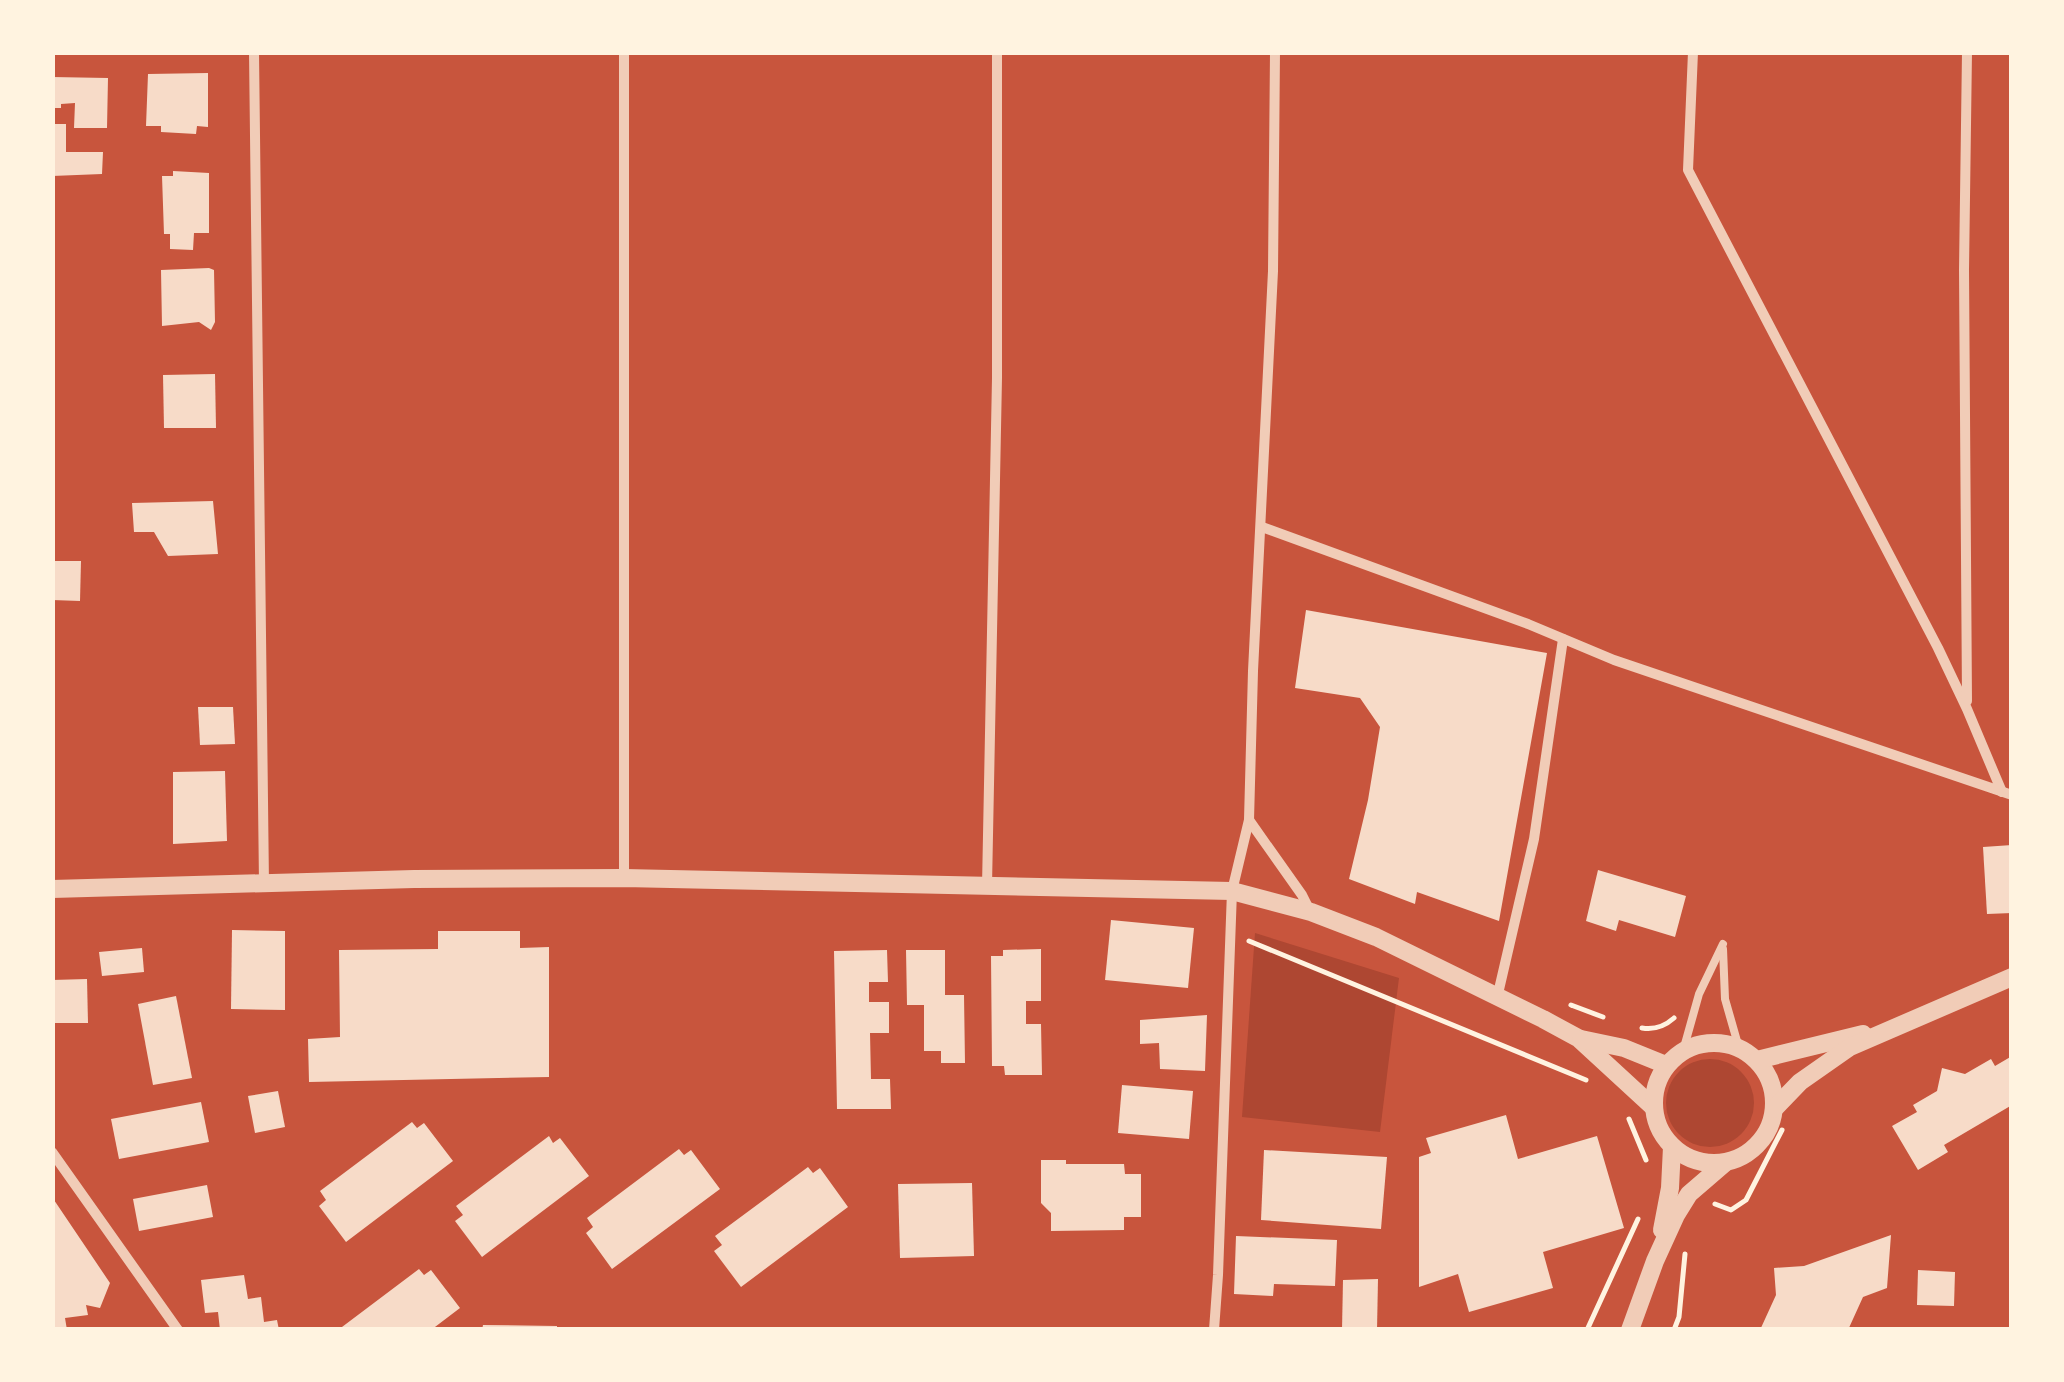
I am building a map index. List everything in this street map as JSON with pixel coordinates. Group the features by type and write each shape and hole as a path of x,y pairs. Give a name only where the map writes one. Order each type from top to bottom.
{"street":[{"path":"254,52 264,884"},
{"path":"624,52 624,878"},
{"path":"987,887 997,378 997,52"},
{"path":"1214,1330 1232,891 1248,820 1262,527 1273,271 1275,52"},
{"path":"1693,52 1688,170 1938,648 2007,793"},
{"path":"1967,52 1967,708"},
{"path":"1262,527 1528,624 1614,660 2007,793"},
{"path":"1498,998 1534,839 1563,639"},
{"path":"1248,820 1311,912"},
{"path":"52,889 624,878 1232,891 1311,912 1376,937 1578,1038 1624,1048 1666,1065"},
{"path":"1774,1109 1800,1082 1850,1048 2012,976"},
{"path":"1757,1060 1898,1025"},
{"path":"1578,1038 1653,1108"},
{"path":"1630,1330 1655,1262 1689,1194 1725,1163 1758,1144 1769,1128 1774,1109 1768,1074 1757,1060 1720,1042 1701,1044 1683,1050 1666,1065 1658,1077 1653,1108 1656,1122 1672,1147 1687,1158 1725,1163"},
{"path":"1655,1262 1670,1188 1672,1147"},
{"path":"52,1152 178,1330"}],"lane":[{"path":"1683,1050 1699,994 1722,944 1725,999 1739,1048"}],"path":[{"path":"1232,933 1590,1082"},
{"path":"1562,1001 1604,1017"},
{"path":"1627,1116 1649,1166"},
{"path":"1706,1200 1731,1210 1746,1200 1781,1131"},
{"path":"1674,1330 1679,1317 1686,1244"}],"shaded area":[{"path":"1255,933 1399,978 1380,1132 1242,1117"},
{"path":"1710,1059 1727,1062 1741,1072 1751,1086 1751,1120 1741,1134 1727,1144 1710,1147 1693,1144 1679,1134 1669,1120 1666,1103 1669,1086 1679,1072 1693,1062"}],"building":[{"path":"208,73 208,127 197,126 196,134 161,132 161,126 146,126 148,74"},
{"path":"52,77 108,78 107,128 74,128 75,103 52,108"},
{"path":"52,124 66,124 66,152 103,152 102,174 52,176"},
{"path":"173,171 209,173 209,233 194,233 193,250 170,249 170,234 164,234 162,176 173,176"},
{"path":"161,270 214,270 215,322 211,330 199,322 162,326"},
{"path":"215,374 216,428 164,428 163,375"},
{"path":"213,501 218,554 168,556 154,532 134,532 132,503"},
{"path":"52,561 81,561 80,601 52,600"},
{"path":"1306,610 1547,653 1499,921 1417,892 1415,904 1349,879 1380,727 1360,698 1295,688"},
{"path":"198,707 233,707 235,744 200,745"},
{"path":"225,771 227,841 173,844 173,772"},
{"path":"2012,845 2012,913 1987,914 1983,847"},
{"path":"1598,870 1686,896 1675,937 1619,920 1616,931 1586,921"},
{"path":"1111,920 1194,928 1188,988 1105,980"},
{"path":"232,930 285,931 285,1010 231,1009"},
{"path":"438,931 520,931 520,948 549,947 549,1077 309,1082 308,1039 340,1037 339,950 438,949"},
{"path":"142,948 144,972 102,976 99,952"},
{"path":"1041,949 1041,1001 1026,1001 1026,1024 1041,1024 1042,1075 1005,1075 1004,1066 992,1066 991,956 1003,956 1003,950"},
{"path":"887,950 888,982 869,982 869,1002 889,1002 889,1033 870,1033 871,1079 890,1079 891,1109 837,1109 834,951"},
{"path":"906,950 945,950 945,995 964,995 965,1063 941,1063 941,1051 924,1051 924,1005 907,1005"},
{"path":"87,979 88,1023 52,1023 52,980"},
{"path":"176,996 192,1078 153,1085 138,1004"},
{"path":"1207,1015 1205,1071 1160,1069 1159,1043 1140,1044 1140,1020"},
{"path":"2012,1056 2012,1105 1944,1145 1948,1152 1918,1170 1892,1126 1917,1112 1913,1105 1937,1091 1942,1068 1965,1074 1991,1059 1995,1066"},
{"path":"1122,1085 1193,1091 1189,1139 1118,1133"},
{"path":"278,1091 285,1127 255,1133 248,1096"},
{"path":"201,1102 209,1142 119,1159 111,1119"},
{"path":"1506,1115 1518,1159 1597,1136 1624,1228 1543,1252 1553,1288 1469,1312 1458,1274 1419,1287 1419,1157 1431,1153 1426,1138"},
{"path":"412,1122 417,1128 424,1123 453,1161 346,1242 319,1206 326,1200 320,1191"},
{"path":"549,1136 553,1143 560,1138 589,1176 482,1257 455,1221 463,1215 456,1206"},
{"path":"679,1149 684,1155 691,1150 720,1189 612,1269 586,1233 593,1227 587,1218"},
{"path":"1264,1150 1387,1157 1381,1229 1261,1220"},
{"path":"1041,1160 1124,1164 1125,1174 1141,1174 1141,1217 1124,1217 1124,1230 1051,1231 1051,1213 1041,1203"},
{"path":"808,1167 813,1173 820,1168 848,1207 741,1287 714,1251 722,1245 715,1236"},
{"path":"972,1183 974,1256 900,1258 898,1184"},
{"path":"207,1185 213,1217 139,1231 133,1199"},
{"path":"52,1197 110,1283 100,1308 86,1305 88,1315 65,1318 67,1330 52,1330"},
{"path":"1891,1235 1887,1288 1863,1297 1848,1330 1760,1330 1776,1295 1774,1268 1804,1266"},
{"path":"1236,1236 1337,1240 1335,1286 1274,1284 1273,1296 1234,1294"},
{"path":"419,1269 424,1275 431,1270 460,1308 431,1330 338,1330"},
{"path":"1918,1270 1955,1272 1954,1306 1917,1305"},
{"path":"244,1275 248,1299 261,1297 264,1322 277,1320 279,1330 220,1330 218,1312 205,1313 201,1280"},
{"path":"1378,1279 1377,1330 1342,1330 1343,1280"},
{"path":"483,1325 557,1326 557,1330 482,1330"}]}
